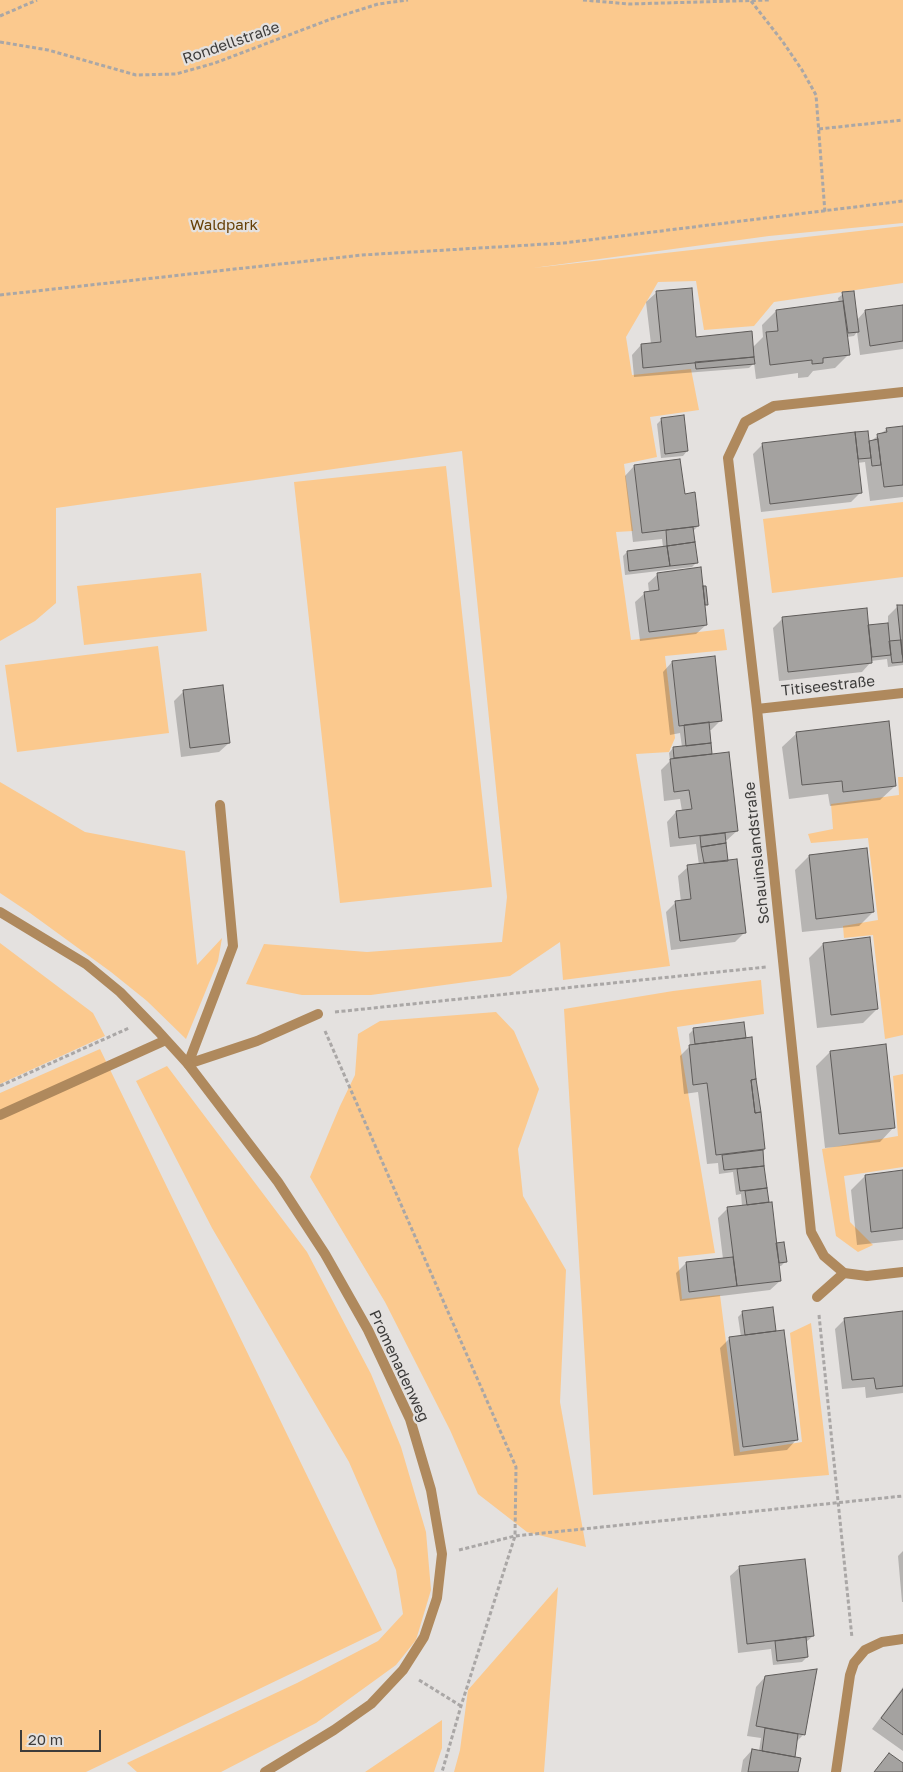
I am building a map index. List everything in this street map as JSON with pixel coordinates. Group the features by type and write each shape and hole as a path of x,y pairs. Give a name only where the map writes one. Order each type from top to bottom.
{"street":[{"name":"Schauinslandstraße","path":"844,1273 824,1256 811,1232 757,709 728,458 745,422 774,406 903,392"},
{"name":"Titiseestraße","path":"757,709 903,694"},
{"path":"188,1064 233,946 220,805"},
{"name":"Promenadenweg","path":"0,912 86,964 120,992 188,1064 278,1182 326,1254 368,1330 410,1420 431,1490 442,1554 437,1598 424,1637 403,1670 371,1704 334,1730 265,1772"},
{"path":"188,1064 257,1041 318,1014"},
{"path":"0,1115 166,1040"},
{"path":"817,1298 844,1273 867,1276 903,1272"},
{"path":"836,1772 850,1675 854,1663 864,1650 882,1642 903,1639"}],"path":[{"path":"0,16 37,0"},
{"name":"Rondellstraße","path":"0,42 48,50 136,75 176,74 215,63 331,19 378,4 408,0"},
{"path":"583,0 628,4 769,0"},
{"path":"752,1 783,42 816,94 825,212"},
{"path":"819,129 903,120"},
{"path":"0,295 362,255 564,243 903,201"},
{"path":"442,1772 515,1536 516,1467 318,1014 784,965"},
{"path":"0,1086 147,1019"},
{"path":"817,1298 854,1663"},
{"path":"442,1554 515,1536 903,1496"},
{"path":"403,1670 461,1706"}],"green space":[{"name":"Waldpark","path":"0,0 903,0 903,223 769,236 533,268 903,226 903,283 774,302 754,326 704,330 696,281 658,282 626,337 632,375 691,369 699,410 650,417 657,457 624,464 633,531 616,532 631,640 724,629 727,650 665,656 675,738 669,752 636,754 670,966 563,980 560,942 510,976 371,995 302,995 246,984 264,944 367,952 502,942 507,897 462,451 56,508 56,603 35,621 0,641"},
{"path":"446,466 492,887 340,903 294,482"},
{"path":"903,502 903,577 772,593 763,519"},
{"path":"201,573 207,631 84,645 77,586"},
{"path":"158,646 169,733 17,752 5,665"},
{"path":"898,777 903,777 903,1035 885,1039 873,935 844,938 843,926 878,920 868,838 811,843 808,834 833,829 831,804 899,795"},
{"path":"0,782 85,832 185,851 197,965 222,938 218,961 186,1039 147,1001 111,972 0,893"},
{"path":"0,943 93,1013 105,1036 0,1084"},
{"path":"761,980 764,1014 677,1027 715,1253 678,1257 682,1299 720,1295 740,1452 802,1442 790,1333 811,1323 829,1475 593,1495 564,1009 673,991"},
{"path":"496,1012 514,1031 539,1089 518,1149 523,1196 566,1270 560,1402 586,1547 527,1532 478,1494 450,1430 385,1302 310,1177 355,1075 358,1034 380,1021"},
{"path":"100,1049 382,1630 86,1772 0,1772 0,1093"},
{"path":"167,1066 307,1252 371,1374 401,1447 426,1532 431,1590 416,1640 396,1665 316,1723 221,1772 137,1772 127,1763 297,1683 378,1641 403,1614 396,1570 349,1462 212,1228 136,1081"},
{"path":"903,1074 903,1167 844,1176 850,1222 873,1245 858,1252 836,1236 822,1149 898,1136 893,1076"},
{"path":"558,1587 544,1772 454,1772 460,1750 468,1690"},
{"path":"442,1720 442,1748 434,1772 365,1772"}],"building":[{"path":"692,288 696,337 752,331 754,357 643,368 641,344 661,342 656,291"},
{"path":"854,291 859,332 848,333 842,292"},
{"path":"843,301 850,355 823,358 823,363 812,364 812,360 770,365 766,332 778,331 776,310"},
{"path":"903,305 903,341 870,346 865,310"},
{"path":"754,357 755,364 696,369 695,362"},
{"path":"684,415 688,451 665,454 661,418"},
{"path":"903,426 903,485 884,487 877,434 887,432 886,428"},
{"path":"868,431 871,458 858,459 855,432"},
{"path":"855,432 862,493 770,504 762,443"},
{"path":"878,439 881,465 872,466 869,441"},
{"path":"680,459 685,494 695,492 699,526 642,533 634,465"},
{"path":"693,527 695,542 667,546 666,530"},
{"path":"695,542 698,563 670,566 667,546"},
{"path":"667,546 670,566 629,571 627,551"},
{"path":"701,567 707,625 649,632 644,592 659,590 657,573"},
{"path":"703,586 706,586 708,605 705,605"},
{"path":"897,605 903,605 903,657 902,654"},
{"path":"867,608 872,663 788,672 782,617"},
{"path":"888,623 891,655 872,657 868,625"},
{"path":"901,640 903,662 892,663 889,641"},
{"path":"715,656 722,721 679,726 672,661"},
{"path":"223,685 230,743 190,748 183,690"},
{"path":"889,721 896,786 843,792 842,781 802,785 796,732"},
{"path":"709,722 711,743 686,746 684,725"},
{"path":"711,743 712,754 674,758 673,747"},
{"path":"729,752 738,831 679,838 676,811 692,809 689,790 674,792 670,759"},
{"path":"725,833 726,843 701,847 700,836"},
{"path":"726,843 728,861 704,863 701,847"},
{"path":"867,848 874,912 816,919 809,855"},
{"path":"737,859 746,933 680,941 675,901 691,899 687,865"},
{"path":"870,937 878,1009 831,1015 823,943"},
{"path":"744,1022 746,1038 695,1044 693,1028"},
{"path":"752,1037 756,1079 751,1080 755,1113 761,1112 765,1149 716,1155 707,1083 693,1085 689,1045"},
{"path":"886,1044 895,1128 839,1134 830,1051"},
{"path":"756,1079 761,1112 755,1113 751,1080"},
{"path":"763,1150 764,1166 724,1170 722,1155"},
{"path":"764,1166 767,1188 740,1191 737,1169"},
{"path":"903,1170 903,1228 871,1232 865,1175"},
{"path":"767,1188 769,1202 747,1205 745,1191"},
{"path":"772,1202 781,1281 737,1286 727,1207"},
{"path":"784,1242 787,1262 779,1263 776,1243"},
{"path":"733,1257 737,1286 689,1292 686,1262"},
{"path":"773,1307 776,1331 745,1335 742,1311"},
{"path":"903,1311 903,1386 876,1389 874,1378 852,1380 844,1318"},
{"path":"784,1330 798,1440 743,1447 729,1337"},
{"path":"805,1559 814,1636 747,1644 739,1566"},
{"path":"806,1637 808,1657 777,1661 775,1641"},
{"path":"817,1669 805,1735 756,1726 765,1676"},
{"path":"903,1689 903,1735 881,1718"},
{"path":"765,1728 798,1734 795,1757 762,1751"},
{"path":"752,1749 801,1758 798,1772 748,1772"},
{"path":"889,1753 903,1763 903,1772 874,1772"}]}
